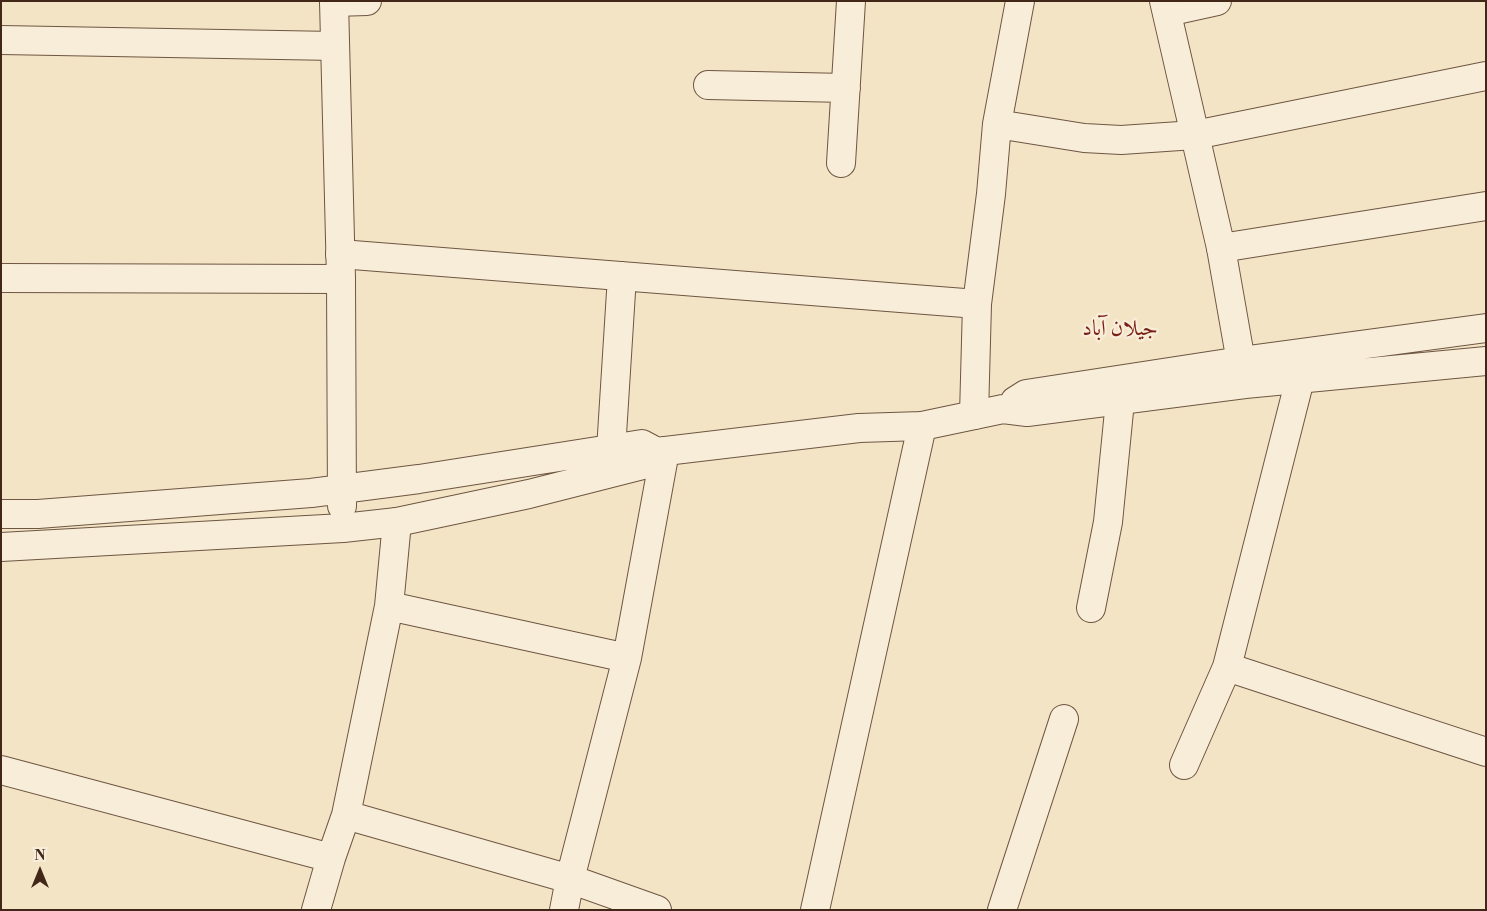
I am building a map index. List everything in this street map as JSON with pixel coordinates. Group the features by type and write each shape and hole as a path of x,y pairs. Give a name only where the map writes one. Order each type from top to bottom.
{"street":[{"path":"343,528 341,267 334,2 367,1"},
{"path":"841,163 851,1"},
{"path":"974,415 977,304 991,194 997,124 1020,1"},
{"path":"1217,1 1165,7 1221,248 1243,373"},
{"path":"1,40 335,46"},
{"path":"997,124 1084,138 1121,140 1195,135 1486,76"},
{"path":"708,85 846,88"},
{"path":"1221,248 1486,206"},
{"path":"1,278 341,267 622,276 977,304"},
{"path":"611,450 622,276"},
{"path":"1,547 343,528 407,519 529,494 642,465 661,452 859,428 922,426 1004,409 1027,412 1120,401 1243,373 1486,328"},
{"path":"1004,409 1026,394 1243,373 1300,379 1486,361"},
{"path":"1184,765 1227,667 1300,379"},
{"path":"1091,608 1108,522 1120,401"},
{"path":"815,910 922,426"},
{"path":"1,514 38,514 342,490 642,444 661,452"},
{"path":"564,910 570,879 627,658 661,452"},
{"path":"316,910 346,815 407,519 419,479"},
{"path":"389,606 627,658"},
{"path":"1227,667 1486,752"},
{"path":"1002,910 1064,719"},
{"path":"1,770 331,858"},
{"path":"346,815 570,879 657,910"}],"district":[{"name":"جیلان آباد","path":"1120,330"}]}
